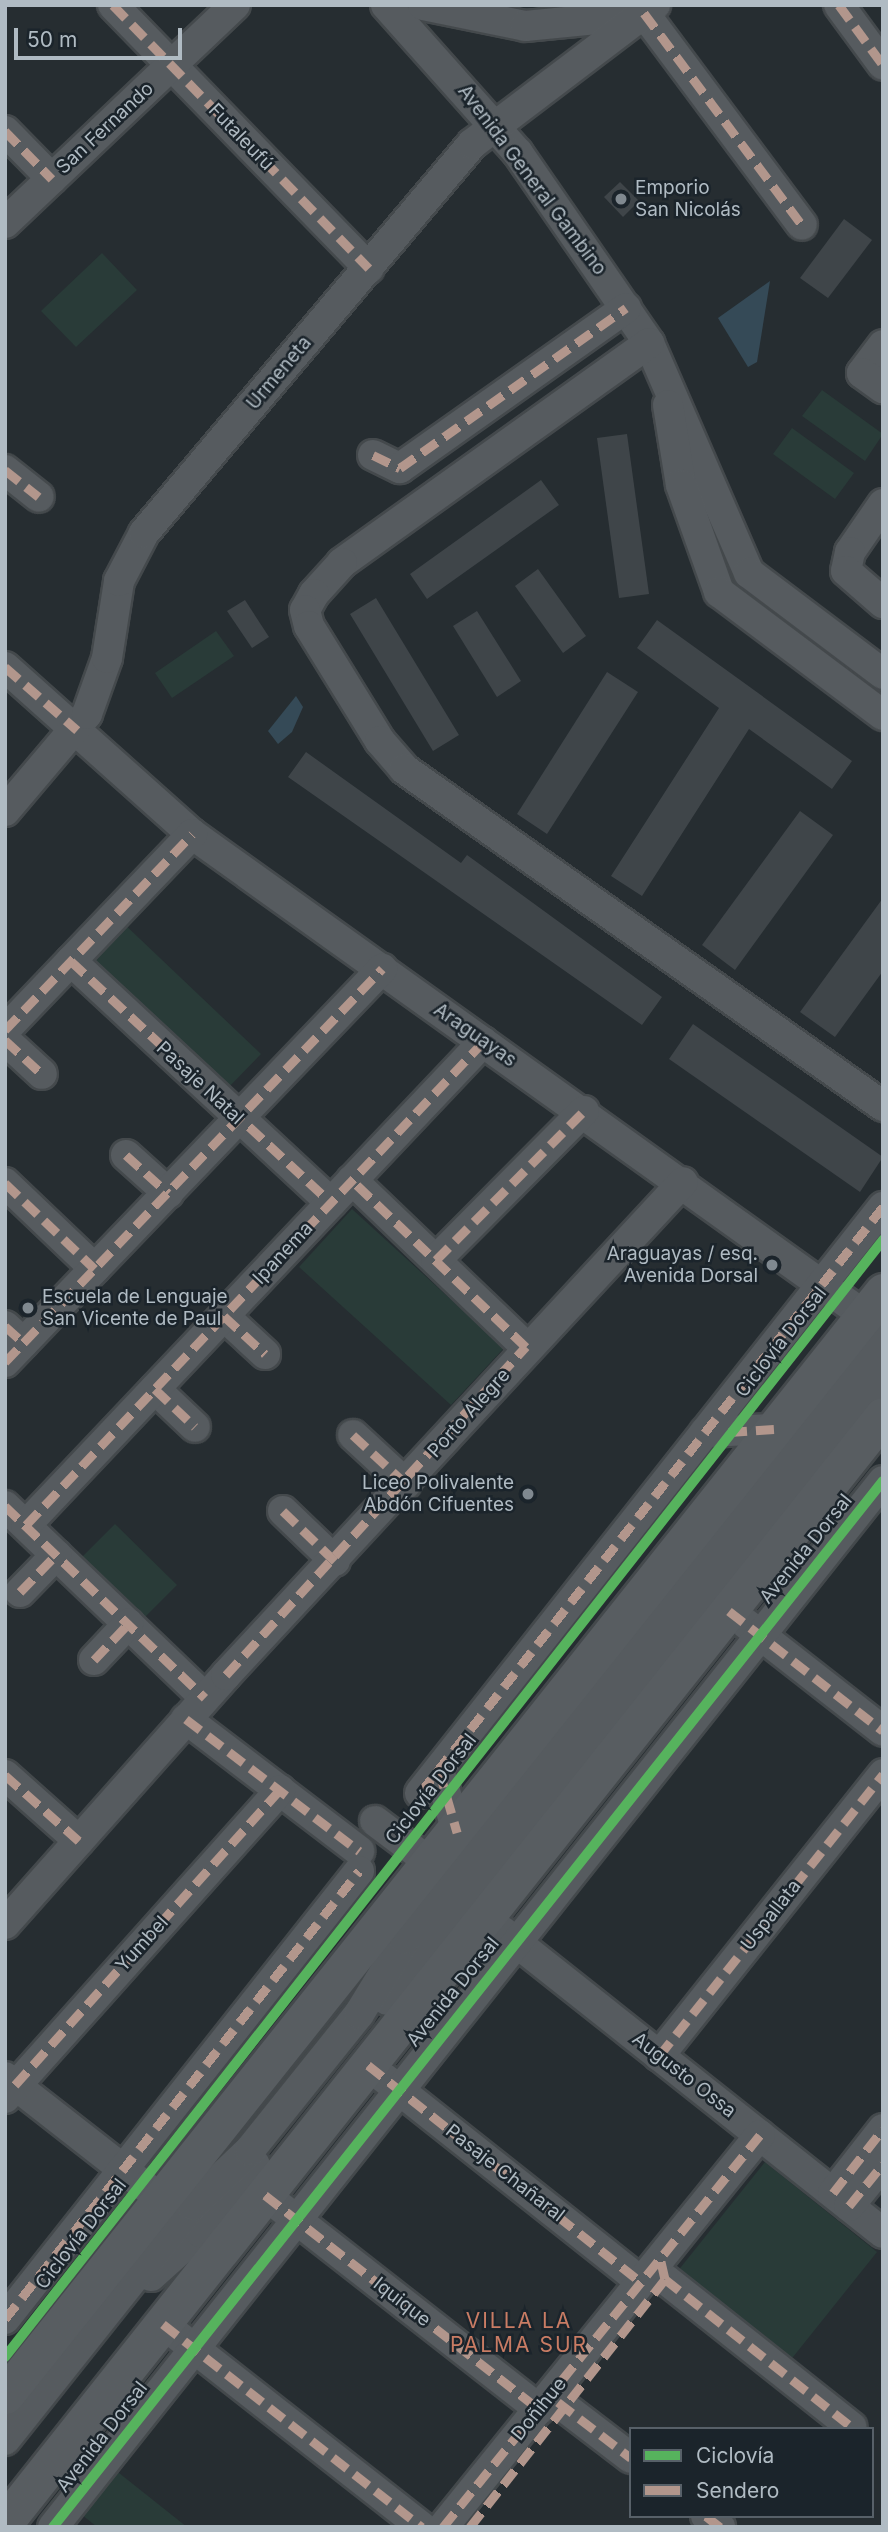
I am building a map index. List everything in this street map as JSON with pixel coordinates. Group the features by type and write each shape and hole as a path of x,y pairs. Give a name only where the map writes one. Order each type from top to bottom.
{"main road":[{"name":"Avenida Dorsal","path":"5,2522 368,2065 450,1889 457,1832 774,1429 878,1317"},
{"name":"Avenida Dorsal","path":"5,2395 161,2199 450,1889 729,1611 883,1416"}],"street":[{"name":"Futaleufú","path":"113,5 369,268"},
{"name":"San Fernando","path":"5,223 235,5"},
{"name":"Avenida General Gambino","path":"386,5 496,126 625,307 655,355 748,573 883,674"},
{"path":"423,5 525,26 588,24 649,9 802,225"},
{"path":"839,5 883,65"},
{"name":"Urmeneta","path":"5,810 77,730 101,679 114,597 134,548 472,144 649,9"},
{"path":"5,131 52,179"},
{"path":"373,455 400,468 625,307"},
{"path":"883,345 862,373 883,388"},
{"name":"Avenida General Gambino","path":"655,355 681,485 710,577 731,605 878,702"},
{"path":"655,355 342,563 314,594 305,610 309,626 380,741 404,769 883,1106"},
{"path":"5,470 39,497"},
{"path":"883,504 850,552 846,571 883,603"},
{"name":"Araguayas","path":"5,667 192,834 483,1042 824,1282 878,1317"},
{"path":"5,1030 192,834"},
{"name":"Pasaje Natal","path":"71,961 238,1120 331,1203"},
{"path":"11,1344 95,1269 382,970"},
{"path":"5,1040 42,1074"},
{"name":"Ipanema","path":"15,1516 155,1389 483,1042"},
{"path":"436,1260 584,1111"},
{"path":"126,1155 167,1193"},
{"path":"352,1180 526,1347"},
{"name":"Porto Alegre","path":"5,1924 226,1675 406,1484 526,1347 683,1182"},
{"path":"5,1183 95,1269"},
{"path":"420,1793 883,1207"},
{"path":"224,1315 265,1354"},
{"path":"5,2440 192,2205 250,2150 359,2014 878,1317"},
{"path":"5,2455 143,2285 201,2232 450,1889 883,1374"},
{"path":"155,1389 195,1427"},
{"path":"705,1432 774,1429"},
{"path":"353,1435 406,1484"},
{"name":"Avenida Dorsal","path":"64,2523 194,2348 883,1481"},
{"path":"282,1511 335,1561"},
{"path":"5,2319 124,2170 359,1861 280,1790 196,1708 128,1624 15,1516"},
{"path":"20,1592 56,1555"},
{"path":"729,1611 883,1731"},
{"path":"94,1660 128,1624"},
{"path":"439,1770 457,1832"},
{"name":"Uspallata","path":"659,2056 883,1774"},
{"path":"5,1775 79,1841"},
{"name":"Yumbel","path":"9,2087 280,1790"},
{"name":"Augusto Ossa","path":"375,1821 450,1889 883,2233"},
{"name":"Pasaje Chañaral","path":"368,2065 655,2273 852,2427"},
{"path":"9,2087 161,2199"},
{"path":"841,2199 883,2129"},
{"name":"Doñihue","path":"448,2526 551,2404 760,2135"},
{"path":"841,2199 883,2164"},
{"name":"Iquique","path":"265,2195 551,2404 629,2457"},
{"path":"163,2324 448,2526"},
{"path":"31,2490 64,2523"}],"green space":[{"path":"102,253 137,290 76,347 41,311"},
{"path":"822,390 883,434 865,461 802,416"},
{"path":"792,428 854,473 835,499 773,454"},
{"path":"216,631 234,656 172,698 155,673"},
{"path":"120,920 261,1054 226,1090 86,956"},
{"path":"352,1209 504,1348 451,1405 299,1267"},
{"path":"115,1524 177,1585 140,1622 78,1561"},
{"path":"765,2162 877,2252 789,2362 677,2272"},
{"path":"114,2469 187,2527 97,2527 81,2514"}],"water":[{"path":"770,281 757,362 748,367 718,318"},
{"path":"296,696 303,707 292,732 278,744 268,731"}],"building":[{"name":"Emporio San Nicolás","path":"620,182 639,201 623,217 604,197"},
{"path":"844,219 872,240 828,298 800,278"},
{"path":"627,434 649,594 619,598 597,438"},
{"path":"541,480 559,505 427,599 410,574"},
{"path":"538,569 586,636 563,653 515,586"},
{"path":"376,598 459,735 433,751 350,614"},
{"path":"245,600 269,637 252,648 227,611"},
{"path":"477,611 521,681 497,697 453,626"},
{"path":"657,620 852,761 832,789 749,729 642,896 611,876 719,708 637,648"},
{"path":"607,672 638,692 547,834 517,814"},
{"path":"306,752 461,863 467,855 662,997 642,1025 288,777"},
{"path":"800,811 833,835 735,970 702,945"},
{"path":"883,898 883,971 835,1037 800,1012"},
{"path":"693,1024 883,1157 860,1192 669,1059"}],"marked path":[{"path":"113,5 369,268"},
{"path":"839,5 883,65"},
{"path":"644,13 802,225"},
{"path":"5,131 52,179"},
{"path":"373,455 400,468 626,308"},
{"path":"5,470 39,497"},
{"path":"5,667 77,730"},
{"path":"5,1030 192,834"},
{"path":"71,961 331,1203"},
{"path":"5,1362 382,969"},
{"path":"5,1040 42,1074"},
{"path":"26,1525 483,1042"},
{"path":"436,1260 584,1111"},
{"path":"126,1155 168,1193"},
{"path":"226,1675 526,1347 352,1180"},
{"path":"5,1183 95,1269"},
{"path":"420,1793 883,1207"},
{"path":"224,1316 265,1354"},
{"path":"5,1326 24,1343"},
{"path":"155,1389 195,1427"},
{"path":"729,1432 774,1429"},
{"path":"353,1435 406,1484"},
{"path":"5,1506 205,1698"},
{"path":"283,1511 335,1561"},
{"path":"20,1592 56,1555"},
{"path":"729,1611 883,1731"},
{"path":"94,1660 128,1624"},
{"path":"186,1719 359,1851"},
{"path":"439,1770 457,1832"},
{"path":"659,2056 883,1774"},
{"path":"5,1775 79,1841"},
{"path":"15,2085 280,1790"},
{"path":"5,2319 359,1871"},
{"path":"368,2065 641,2282"},
{"path":"833,2193 883,2129"},
{"path":"443,2527 760,2135"},
{"path":"849,2206 883,2164"},
{"path":"265,2195 539,2409"},
{"path":"470,2527 665,2279 660,2258"},
{"path":"665,2279 852,2427"},
{"path":"163,2324 422,2527"},
{"path":"558,2402 629,2456"},
{"path":"709,2518 720,2527"}],"cycle path":[{"name":"Ciclovía Dorsal","path":"5,2357 883,1240"},
{"path":"53,2527 883,1481"}],"place":[{"name":"Emporio San Nicolás","path":"621,199"},
{"name":"Araguayas / esq. Avenida Dorsal","path":"772,1265"},
{"name":"Escuela de Lenguaje San Vicente de Paul","path":"28,1308"},
{"name":"Liceo Polivalente Abdón Cifuentes","path":"528,1494"}],"district":[{"name":"VILLA LA PALMA SUR","path":"519,2333"}]}
